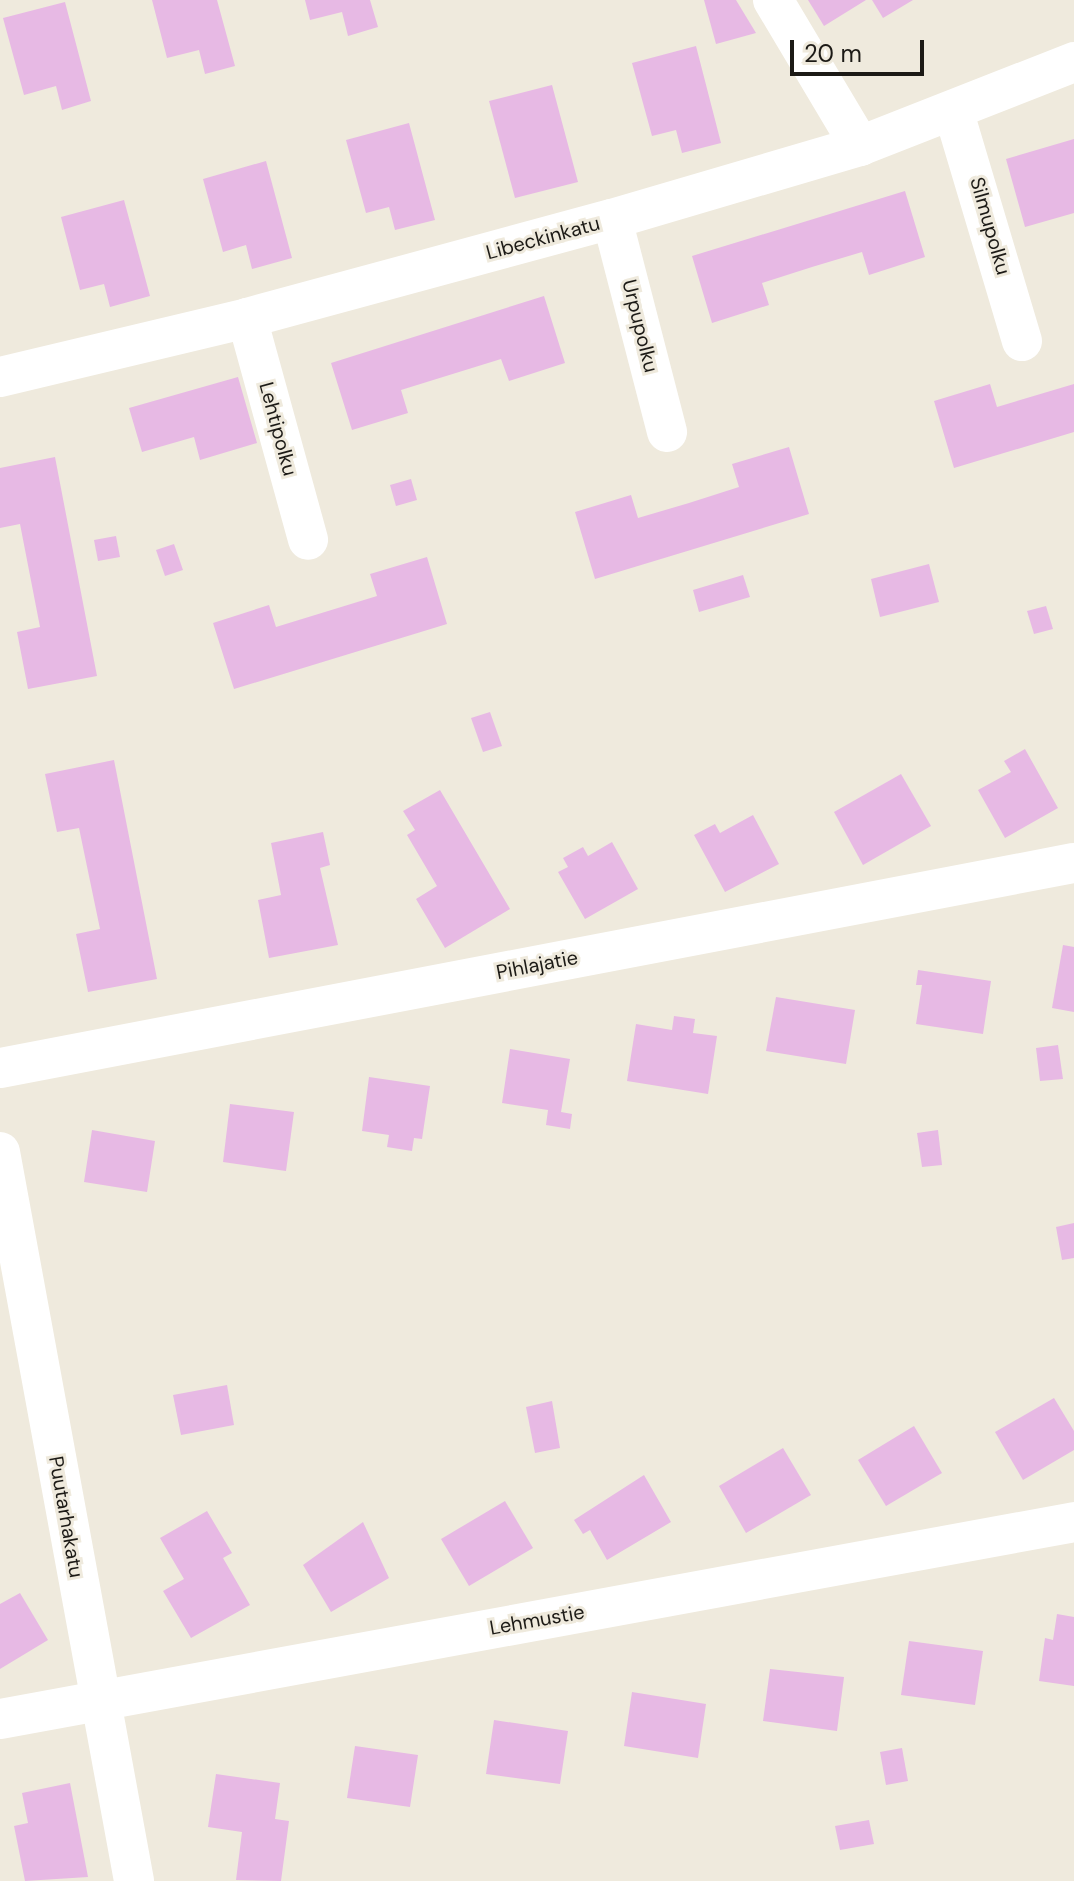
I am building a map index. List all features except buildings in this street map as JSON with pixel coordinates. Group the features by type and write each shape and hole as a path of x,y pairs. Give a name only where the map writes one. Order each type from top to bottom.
{"street":[{"path":"773,0 860,146"},
{"name":"Libeckinkatu","path":"0,377 247,318 612,219 860,146 954,113 1074,62"},
{"name":"Silmupolku","path":"954,113 1022,341"},
{"name":"Urpupolku","path":"612,219 667,432"},
{"name":"Lehtipolku","path":"247,318 308,540"},
{"name":"Pihlajatie","path":"0,1068 1074,863"},
{"name":"Puutarhakatu","path":"2,1178 134,1881"},
{"name":"Lehmustie","path":"0,1719 1074,1522"}]}
